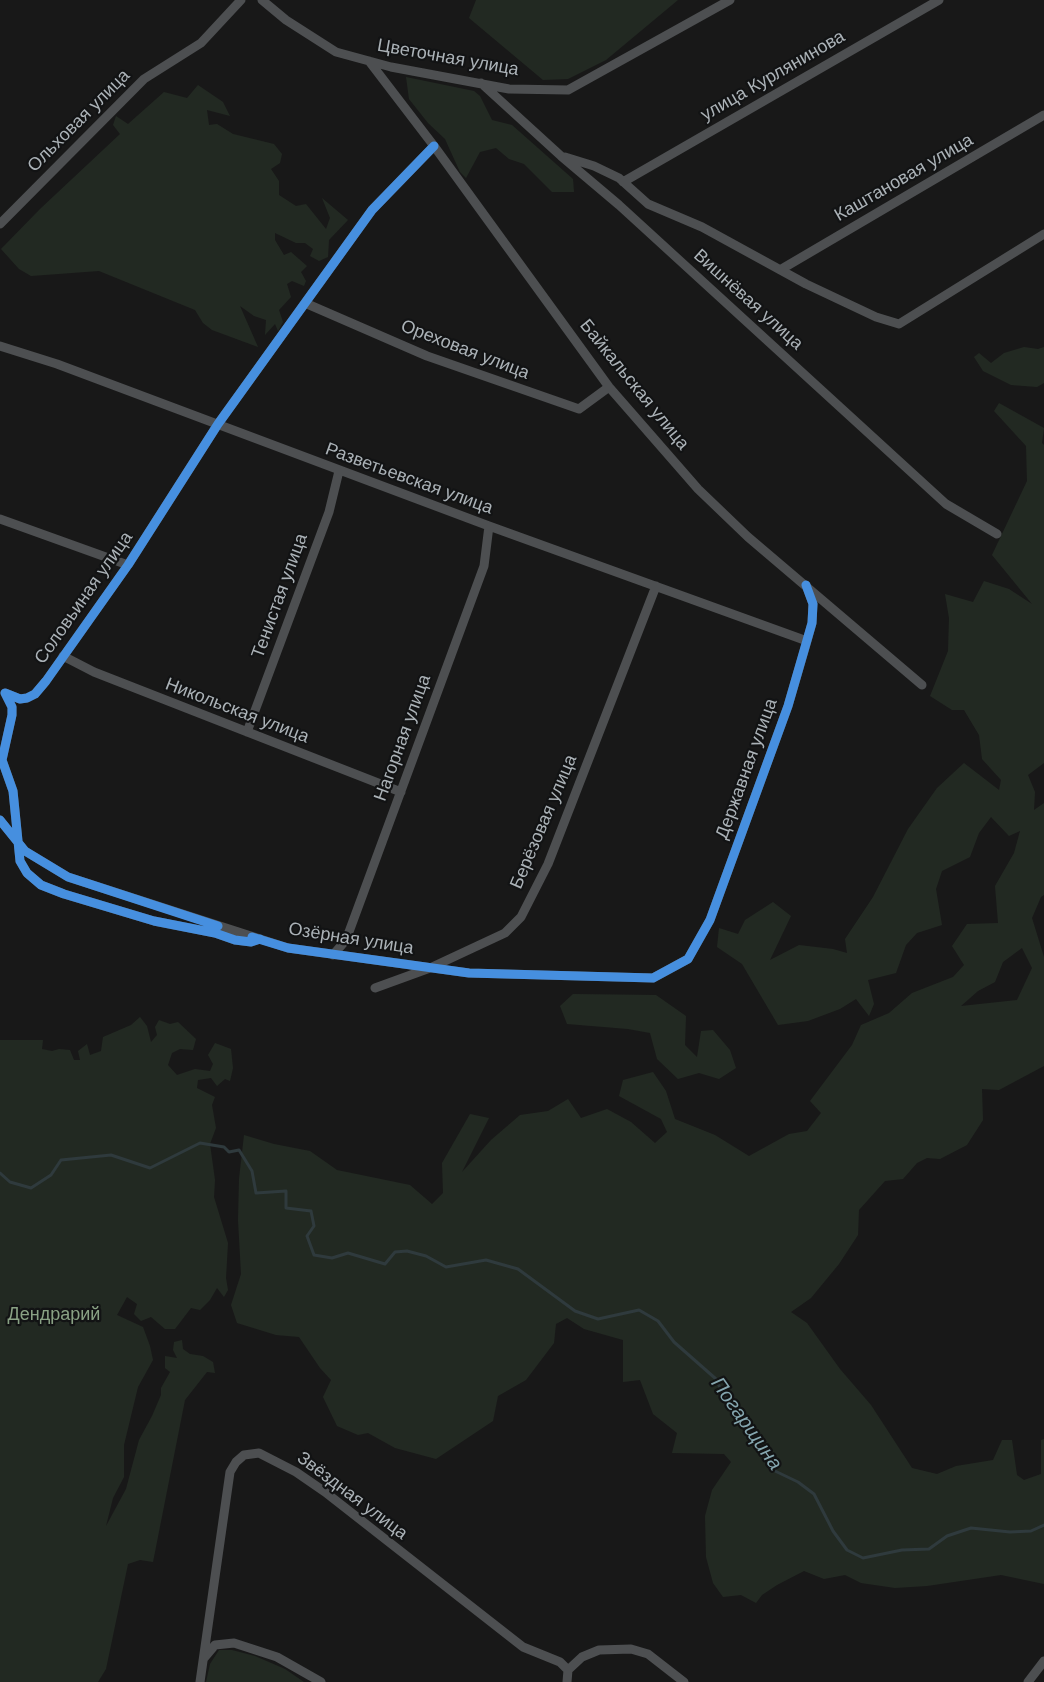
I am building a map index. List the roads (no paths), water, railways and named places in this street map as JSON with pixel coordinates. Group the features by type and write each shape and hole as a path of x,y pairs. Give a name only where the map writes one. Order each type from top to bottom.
{"street":[{"name":"Ольховая улица","path":"0,224 144,79 201,43 241,0"},
{"name":"Цветочная улица","path":"262,0 286,20 336,52 392,67 509,88 568,90 730,0"},
{"name":"улица Курлянинова","path":"623,182 939,0"},
{"name":"Байкальская улица","path":"369,61 434,146 609,387 698,489 748,537 922,685"},
{"name":"Вишнёвая улица","path":"481,83 628,213 946,504 997,534"},
{"name":"Каштановая улица","path":"780,270 1044,115"},
{"name":"Соловьиная улица","path":"2,692 20,699 35,694 46,681 128,565 218,424 372,210 434,146"},
{"path":"561,156 594,166 623,182 648,204 702,227 780,270 876,317 899,324 1044,234"},
{"name":"Ореховая улица","path":"305,303 427,356 579,409 609,387"},
{"name":"Разветьевская улица","path":"0,346 57,364 339,471 807,641"},
{"name":"Тенистая улица","path":"247,732 329,512 339,471"},
{"path":"0,519 128,565"},
{"name":"Нагорная улица","path":"333,956 346,940 484,566 489,526"},
{"name":"Державная улица","path":"688,960 710,920 788,706 812,623 813,604 806,585"},
{"name":"Берёзовая улица","path":"375,988 430,968 505,933 521,917 548,864 656,586"},
{"name":"Никольская улица","path":"63,656 94,672 401,792"},
{"name":"Соловьиная улица","path":"2,692 12,707 2,760 13,791 16,840 20,861 27,873 41,885 64,894 154,921 215,933 235,940 250,942 260,939"},
{"name":"Озёрная улица","path":"0,820 25,850 68,877 288,948 469,973 653,978 688,960"},
{"name":"Звёздная улица","path":"200,1682 230,1472 244,1455 259,1453 296,1472 326,1492 523,1647 560,1662 568,1670"},
{"path":"203,1659 215,1645 234,1643 277,1657 321,1682"},
{"path":"567,1682 568,1670 582,1657 599,1650 631,1649 648,1654 684,1682"},
{"path":"1028,1682 1044,1661"}],"waterway":[{"name":"Погарщина","path":"0,1173 10,1182 31,1188 51,1175 61,1160 111,1155 150,1168 200,1143 224,1147 229,1152 239,1150 252,1171 256,1193 286,1191 286,1208 311,1211 314,1226 307,1236 314,1255 332,1258 348,1253 385,1264 395,1252 407,1251 426,1256 446,1267 486,1260 518,1269 575,1311 598,1319 639,1310 658,1321 674,1342 716,1379 726,1401 775,1471 798,1482 814,1494 833,1531 847,1550 863,1558 902,1550 929,1549 947,1536 971,1528 1010,1532 1031,1531 1044,1525"}],"park label":[{"name":"Дендрарий","path":"54,1315"}]}
